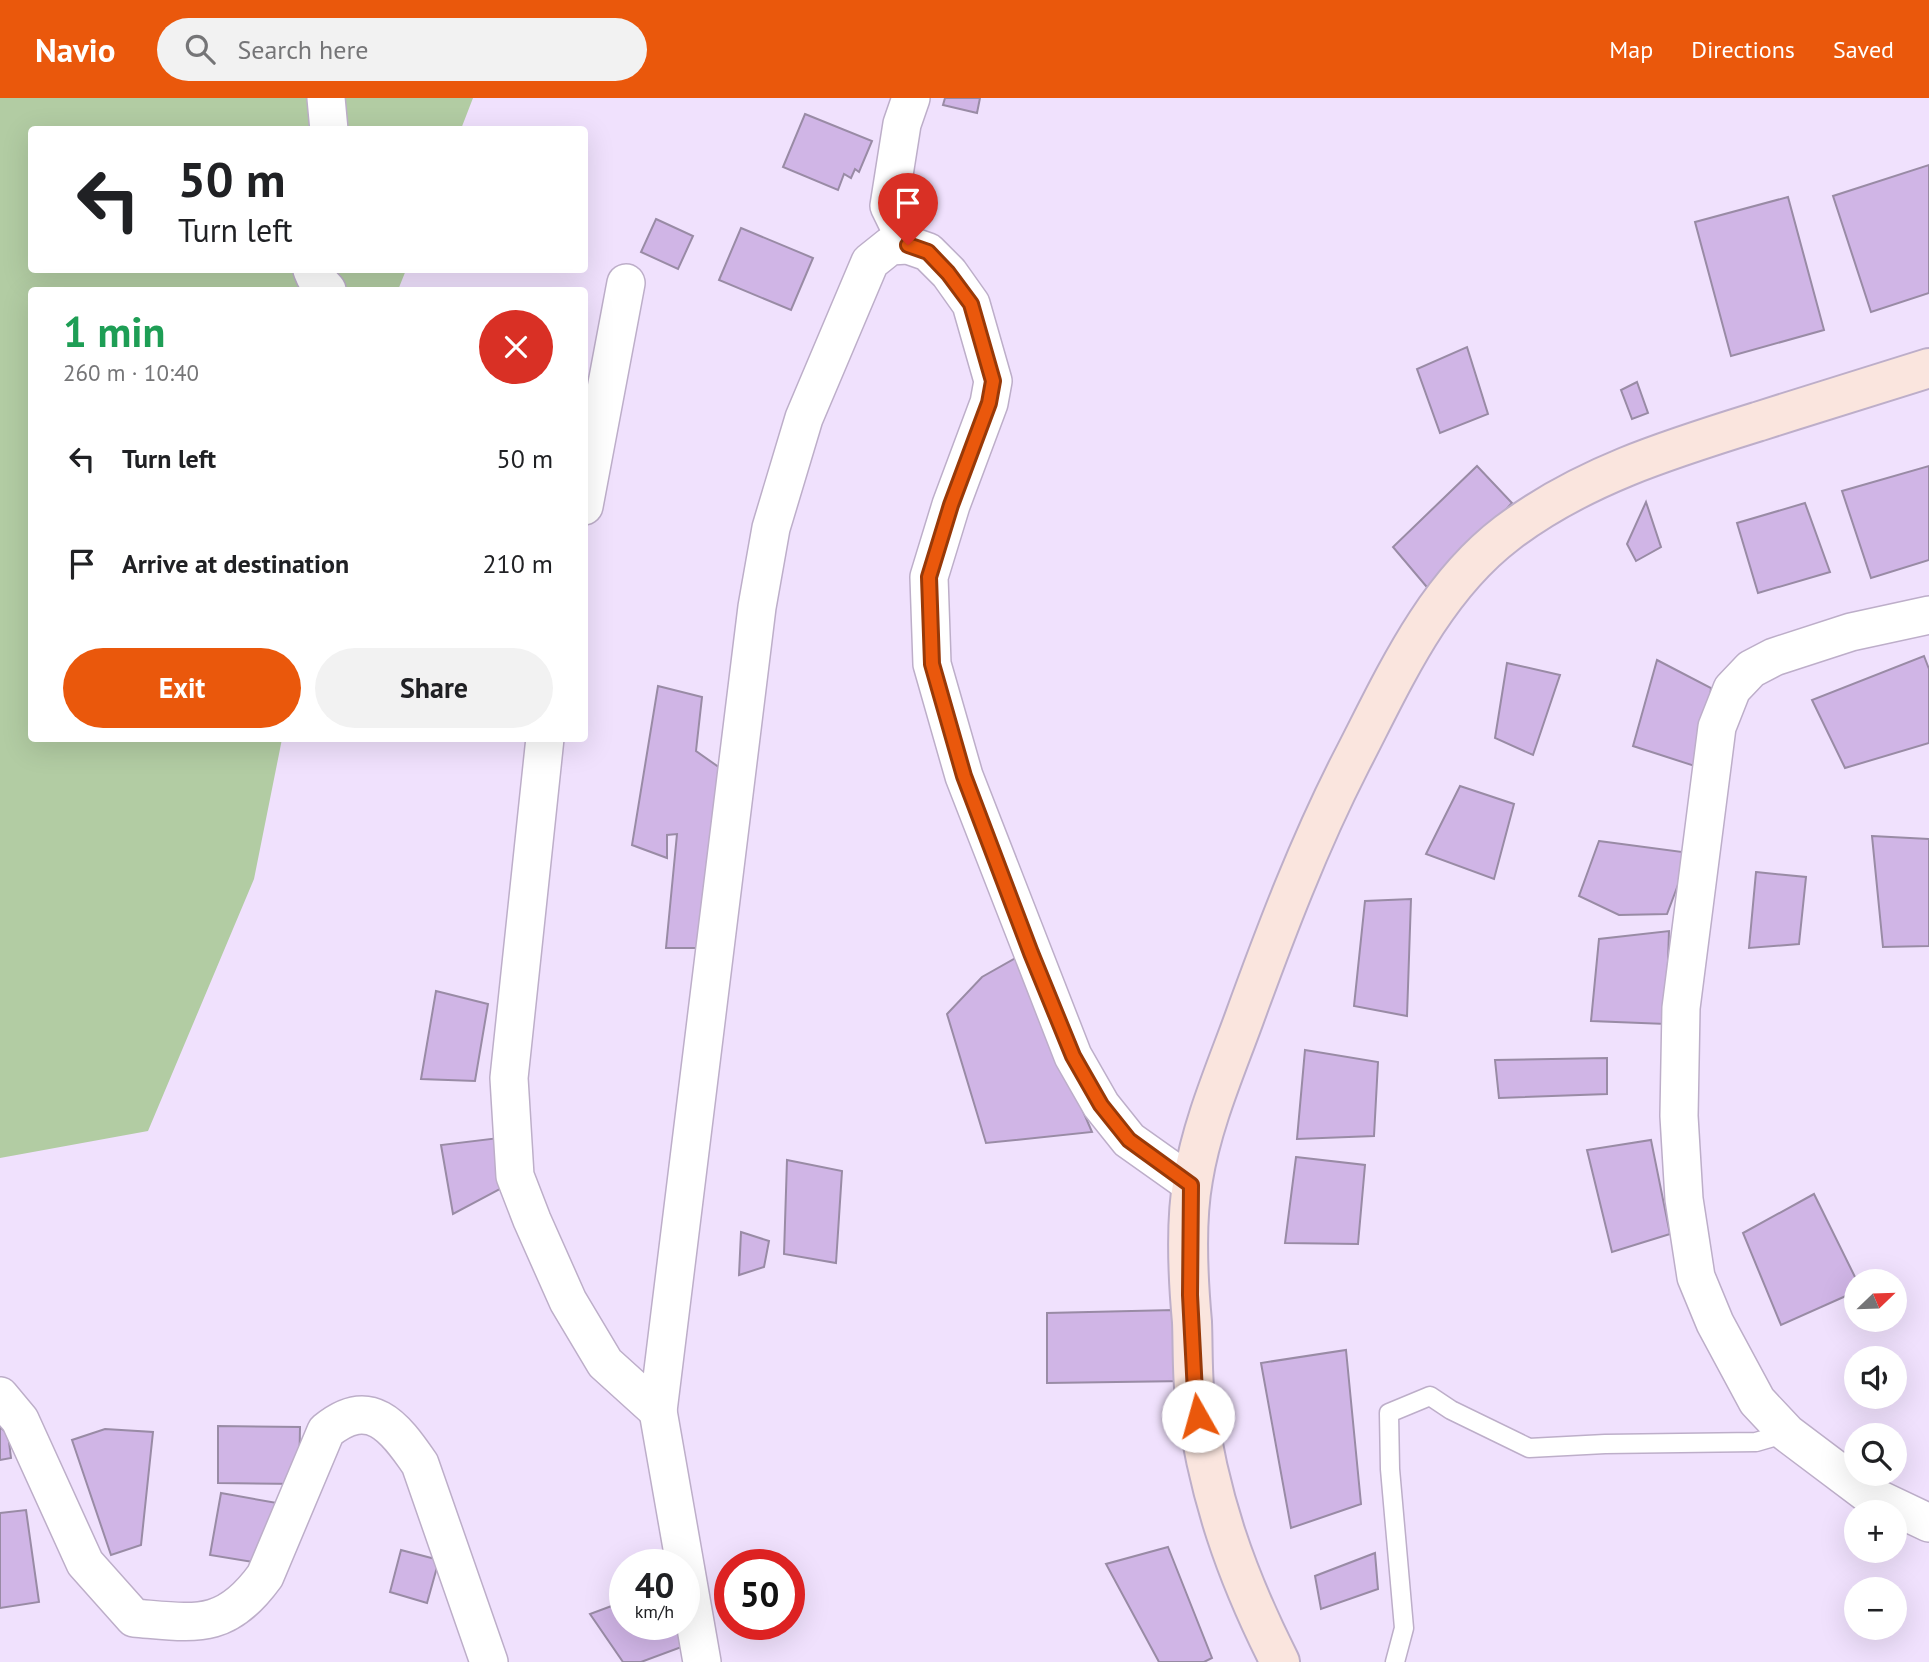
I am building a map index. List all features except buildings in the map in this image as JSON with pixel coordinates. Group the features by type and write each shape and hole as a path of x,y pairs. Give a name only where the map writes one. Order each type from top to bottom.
{"main road":[{"path":"1280,1662 1240,1577 1219,1517 1206,1461 1195,1393 1190,1295 1191,1185 1200,1141 1272,943 1331,801 1414,641 1462,575 1503,536 1575,488 1629,464 1929,368"}],"street":[{"path":"326,98 329,126"},
{"path":"908,245 888,206 902,124 911,98"},
{"path":"702,1662 658,1410 754,632 771,528 804,418 870,262 890,246 908,245 928,252 948,273 971,304 993,381 989,403 951,505 929,577 932,664 964,776 1073,1056 1101,1105 1129,1140 1191,1185"},
{"path":"313,273 324,287"},
{"path":"588,485 626,283"},
{"path":"1929,615 1851,632 1774,657 1751,669 1732,689 1717,727 1681,1008 1679,1116 1685,1199 1696,1277 1715,1324 1757,1401 1787,1433 1868,1494 1929,1523"},
{"path":"545,742 509,1078 515,1176 568,1301 605,1363 658,1410"},
{"path":"0,1396 20,1420 85,1563 135,1618 198,1622 226,1615 250,1597 265,1576 326,1431 341,1419 364,1413 383,1421 403,1438 420,1464 489,1662"}],"lane":[{"path":"1395,1662 1404,1628 1390,1469 1389,1413 1430,1396 1451,1410 1530,1448 1756,1442 1787,1433"}],"green space":[{"path":"0,98 473,98 462,126 28,126 28,273 405,273 399,287 28,287 28,742 281,742 254,879 148,1131 0,1158"}],"route":[{"path":"908,245 928,252 971,304 993,381 989,403 951,505 929,577 932,664 964,776 1073,1056 1101,1105 1129,1140 1191,1185 1190,1295 1198,1416"}]}
